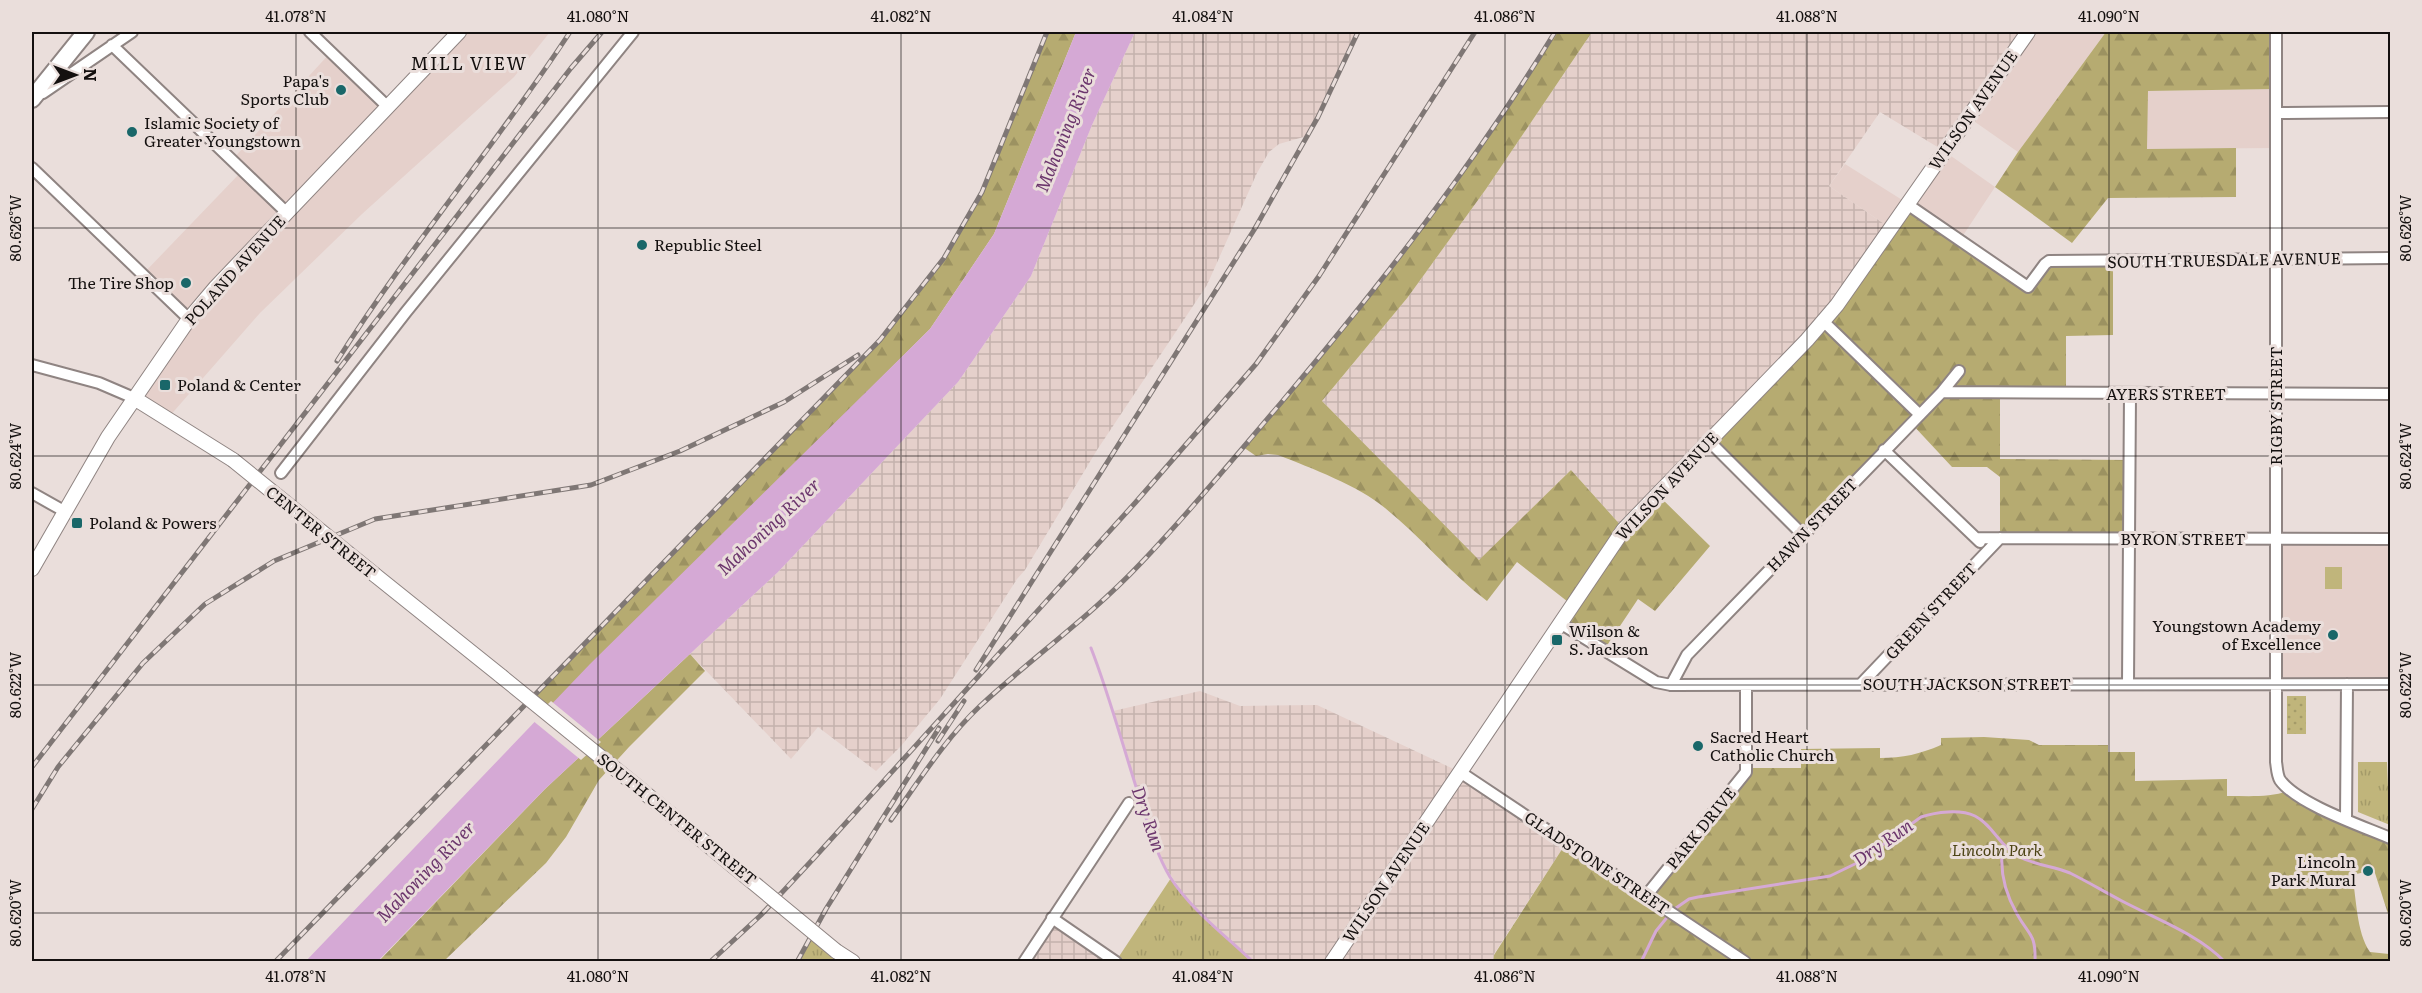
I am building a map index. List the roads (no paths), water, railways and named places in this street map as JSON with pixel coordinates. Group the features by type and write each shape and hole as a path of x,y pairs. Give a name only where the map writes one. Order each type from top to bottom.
{"highway":[{"path":"32,99 86,32"}],"main road":[{"name":"POLAND AVENUE","path":"32,569 108,436 189,319 286,212 459,32"},
{"name":"WILSON AVENUE","path":"1332,962 1624,529 1837,305 2028,32"},
{"name":"CENTER STREET","path":"134,398 233,460 501,676"},
{"name":"SOUTH CENTER STREET","path":"501,676 836,951 853,962"}],"street":[{"path":"32,99 132,32"},
{"path":"310,32 387,107"},
{"path":"281,473 406,312 633,32"},
{"name":"RIGBY STREET","path":"2276,32 2276,762 2280,779 2299,795 2346,820"},
{"path":"112,45 286,212"},
{"path":"2276,113 2391,111"},
{"path":"32,168 189,319"},
{"name":"SOUTH TRUESDALE AVENUE","path":"1907,204 2028,287 2045,264 2058,261 2391,258"},
{"path":"1823,321 1919,414"},
{"path":"32,365 99,383 134,398"},
{"name":"HAWN STREET","path":"1671,685 1687,655 1942,392 1959,371"},
{"name":"AYERS STREET","path":"1942,392 2391,394"},
{"path":"2128,684 2130,394"},
{"path":"1709,441 1803,535"},
{"path":"1884,450 1989,550"},
{"path":"32,493 64,511"},
{"name":"BYRON STREET","path":"1976,538 2391,539"},
{"name":"GREEN STREET","path":"1862,684 2000,538"},
{"name":"SOUTH JACKSON STREET","path":"1560,623 1656,682 1671,685 2391,684"},
{"path":"2347,684 2346,820 2391,838"},
{"name":"PARK DRIVE","path":"1646,896 1746,772 1746,685"},
{"name":"GLADSTONE STREET","path":"1460,772 1659,904 1734,958 1745,962"},
{"path":"1023,962 1129,802"},
{"path":"1052,918 1116,962"}],"water":[{"name":"Mahoning River","path":"1076,32 1135,32 1092,125 1031,276 958,382 778,572 545,789 378,961 305,962 590,664 930,329 994,234"}],"waterway":[{"name":"Dry Run","path":"1091,648 1160,858 1170,877 1188,901 1253,962"},
{"name":"Dry Run","path":"1673,910 1689,899 1698,897 1830,876 1859,862 1921,817 1955,812 1969,814 1981,820 2006,847 2018,856 2077,876 2190,935 2225,962"},
{"path":"2003,846 2002,864 2006,890 2017,914 2031,935 2035,962"},
{"name":"Dry Run","path":"1641,962 1656,931 1669,915"}],"railway":[{"path":"337,361 394,277 513,115 570,32"},
{"path":"32,767 571,68 602,32"},
{"path":"275,962 880,340 944,258 982,192 1047,32"},
{"path":"976,670 1254,230 1318,117 1358,32"},
{"path":"710,962 761,915 815,857 1135,503 1256,364 1319,276 1475,32"},
{"path":"891,820 933,761 967,719 1082,619 1140,564 1280,404 1425,223 1492,130 1555,32"},
{"path":"32,809 58,767 143,663 205,604 274,561 375,519 591,485 680,451 784,402 858,355"},
{"path":"938,741 964,701"},
{"path":"797,962 826,909 939,728"}],"place":[{"name":"Papa's Sports Club","path":"341,90"},
{"name":"Islamic Society of Greater Youngstown","path":"132,132"},
{"name":"Republic Steel","path":"642,245"},
{"name":"The Tire Shop","path":"186,283"},
{"name":"Poland & Center","path":"165,385"},
{"name":"Poland & Powers","path":"77,523"},
{"name":"Youngstown Academy of Excellence","path":"2333,635"},
{"name":"Wilson & S. Jackson","path":"1557,640"},
{"name":"Sacred Heart Catholic Church","path":"1698,746"},
{"name":"Lincoln Park Mural","path":"2368,871"}],"district":[{"name":"MILL VIEW","path":"469,64"}],"park label":[{"name":"Lincoln Park","path":"1997,850"}]}
